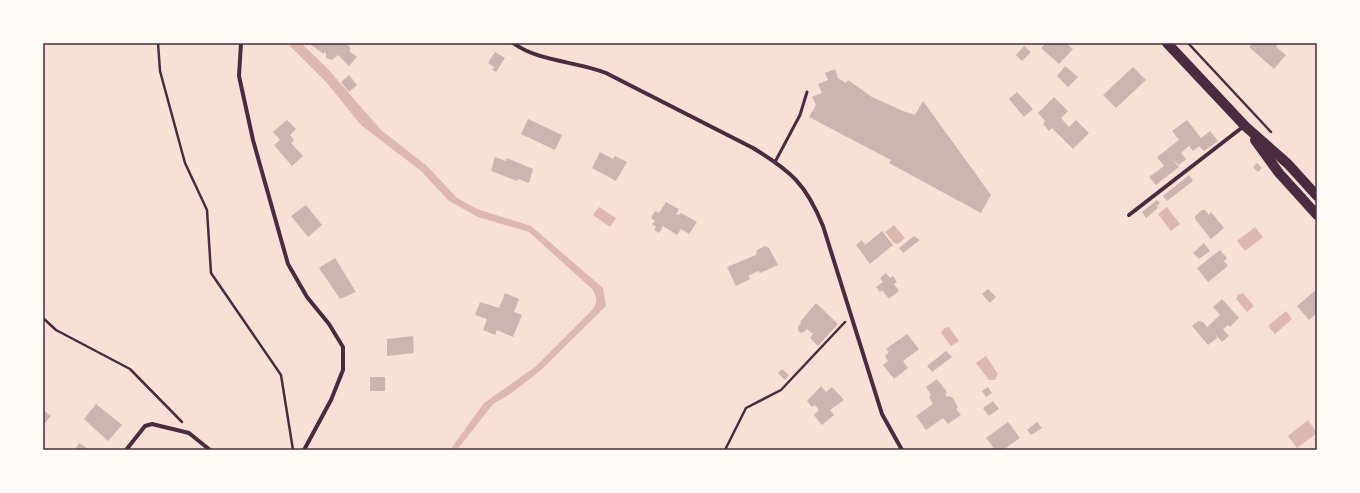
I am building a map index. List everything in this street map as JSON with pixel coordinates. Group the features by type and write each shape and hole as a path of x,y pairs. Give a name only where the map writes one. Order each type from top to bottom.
{"main road":[{"path":"1168,43 1245,126 1288,164 1317,196"},
{"path":"1245,126 1279,173 1317,215"}],"street":[{"path":"241,43 239,76 253,140 288,264 307,297 328,324 343,347 343,370 331,400 304,450"},
{"path":"513,43 525,52 588,66 606,73 753,148 775,162 797,180 813,202 839,275 850,317 882,414 902,450"},
{"path":"1129,215 1245,126"},
{"path":"126,450 145,426 152,424 189,433 210,450"}],"lane":[{"path":"775,162 800,115 807,92"}],"path":[{"path":"158,43 160,71 185,162 207,210 211,273 281,375 293,450"},
{"path":"1188,43 1274,135"},
{"path":"725,450 746,408 781,390 850,317"},
{"path":"43,318 56,330 130,369 178,417 189,433"}],"shaded area":[{"path":"287,43 301,43 327,68 381,130 427,166 457,198 477,209 531,226 603,288 606,306 540,371 510,394 493,404 457,450 450,450 484,403 535,367 593,309 596,301 595,293 529,232 478,217 449,201 421,171 361,125 326,82"},
{"path":"599,207 616,218 610,227 593,215"},
{"path":"1167,207 1180,224 1171,231 1158,214"},
{"path":"894,225 905,238 898,244 894,243 885,232"},
{"path":"1255,227 1263,237 1245,251 1237,241"},
{"path":"1243,293 1254,306 1247,312 1236,299 1238,295"},
{"path":"1286,311 1292,319 1275,334 1268,326"},
{"path":"949,327 959,341 951,346 941,333 944,328"},
{"path":"986,356 998,374 995,380 989,380 976,363"},
{"path":"1308,420 1317,433 1297,448 1288,436"}],"building":[{"path":"308,43 346,44 350,47 350,52 357,57 349,66 338,55 332,60 326,58 326,53 324,52 324,54"},
{"path":"1046,43 1066,43 1073,49 1059,64 1041,48"},
{"path":"1253,43 1279,43 1276,47 1286,55 1274,69 1249,47"},
{"path":"1024,46 1031,52 1022,61 1016,55"},
{"path":"495,52 505,58 496,72 492,70 494,67 488,63"},
{"path":"1065,66 1078,77 1068,87 1057,76"},
{"path":"1133,67 1146,80 1116,108 1103,95"},
{"path":"835,69 838,78 846,83 848,80 872,97 903,111 915,115 923,101 991,195 981,213 889,163 891,160 809,117 816,105 812,97 822,93 818,84 828,80 825,73"},
{"path":"349,75 357,85 349,92 341,82"},
{"path":"1017,92 1033,109 1024,117 1009,99"},
{"path":"1054,97 1068,111 1061,118 1069,127 1076,120 1089,133 1073,149 1052,128 1049,131 1043,124 1045,121 1038,113"},
{"path":"528,119 562,135 555,150 521,134"},
{"path":"287,120 296,129 290,135 294,140 291,143 303,156 292,166 274,145 280,140 273,132"},
{"path":"1187,120 1201,138 1210,131 1218,141 1204,151 1199,146 1193,151 1189,146 1181,153 1186,159 1179,165 1172,159 1179,167 1156,185 1149,177 1164,166 1157,157 1179,140 1172,131"},
{"path":"600,152 613,159 615,156 627,162 616,181 592,168"},
{"path":"495,157 506,161 507,158 533,169 529,183 518,179 517,181 491,171"},
{"path":"1257,163 1262,168 1258,172 1253,167"},
{"path":"1189,175 1193,181 1167,201 1163,196"},
{"path":"1157,200 1160,203 1157,206 1158,208 1146,218 1142,212"},
{"path":"666,202 679,209 676,214 679,215 681,213 697,222 689,234 681,229 677,235 663,226 659,233 654,230 656,227 652,224 655,221 651,218 655,211 659,213"},
{"path":"306,205 322,225 308,237 291,216"},
{"path":"1202,210 1205,210 1209,215 1211,212 1224,228 1211,239 1195,219 1195,216"},
{"path":"882,231 893,245 870,264 856,245 862,240 865,245"},
{"path":"914,236 920,240 903,253 899,248"},
{"path":"1204,243 1210,251 1199,259 1193,253"},
{"path":"765,246 769,248 778,265 760,273 758,271 748,276 750,279 736,286 727,267 756,255 757,250"},
{"path":"1220,250 1227,258 1224,261 1228,266 1208,282 1197,268"},
{"path":"335,258 356,292 340,299 319,268"},
{"path":"886,273 890,278 893,276 897,282 894,284 899,291 889,299 882,290 880,292 876,287 883,282 880,278"},
{"path":"988,289 996,297 990,303 982,294"},
{"path":"1317,289 1317,313 1309,320 1297,306"},
{"path":"505,293 519,299 514,312 522,315 513,337 497,330 495,335 483,330 487,319 475,315 480,302 499,308"},
{"path":"1222,299 1239,318 1230,327 1228,325 1223,329 1229,336 1222,342 1216,335 1217,338 1208,345 1192,326 1198,321 1203,322 1207,327 1220,315 1213,307"},
{"path":"816,303 838,324 818,346 810,338 813,334 807,329 800,333 798,330 801,323 800,322"},
{"path":"907,334 919,349 903,361 908,368 894,379 883,365 888,361 885,356 889,352 886,349"},
{"path":"413,336 414,353 387,356 387,339"},
{"path":"946,351 952,357 932,372 927,366"},
{"path":"782,369 789,375 785,380 778,373"},
{"path":"370,377 385,377 385,391 370,391"},
{"path":"937,379 947,392 945,396 952,397 958,407 956,409 961,415 948,424 943,418 926,430 916,416 933,404 929,397 931,395 926,387"},
{"path":"821,386 826,392 832,387 844,400 830,410 834,415 822,425 814,415 819,410 815,405 812,407 807,401"},
{"path":"988,387 992,393 986,397 982,391"},
{"path":"993,401 999,409 989,416 983,408"},
{"path":"96,404 122,425 108,441 84,419"},
{"path":"43,410 51,416 43,425"},
{"path":"1008,422 1020,438 1003,450 995,450 986,438"},
{"path":"1037,422 1042,428 1031,435 1027,430"},
{"path":"79,443 90,450 75,450"}]}
